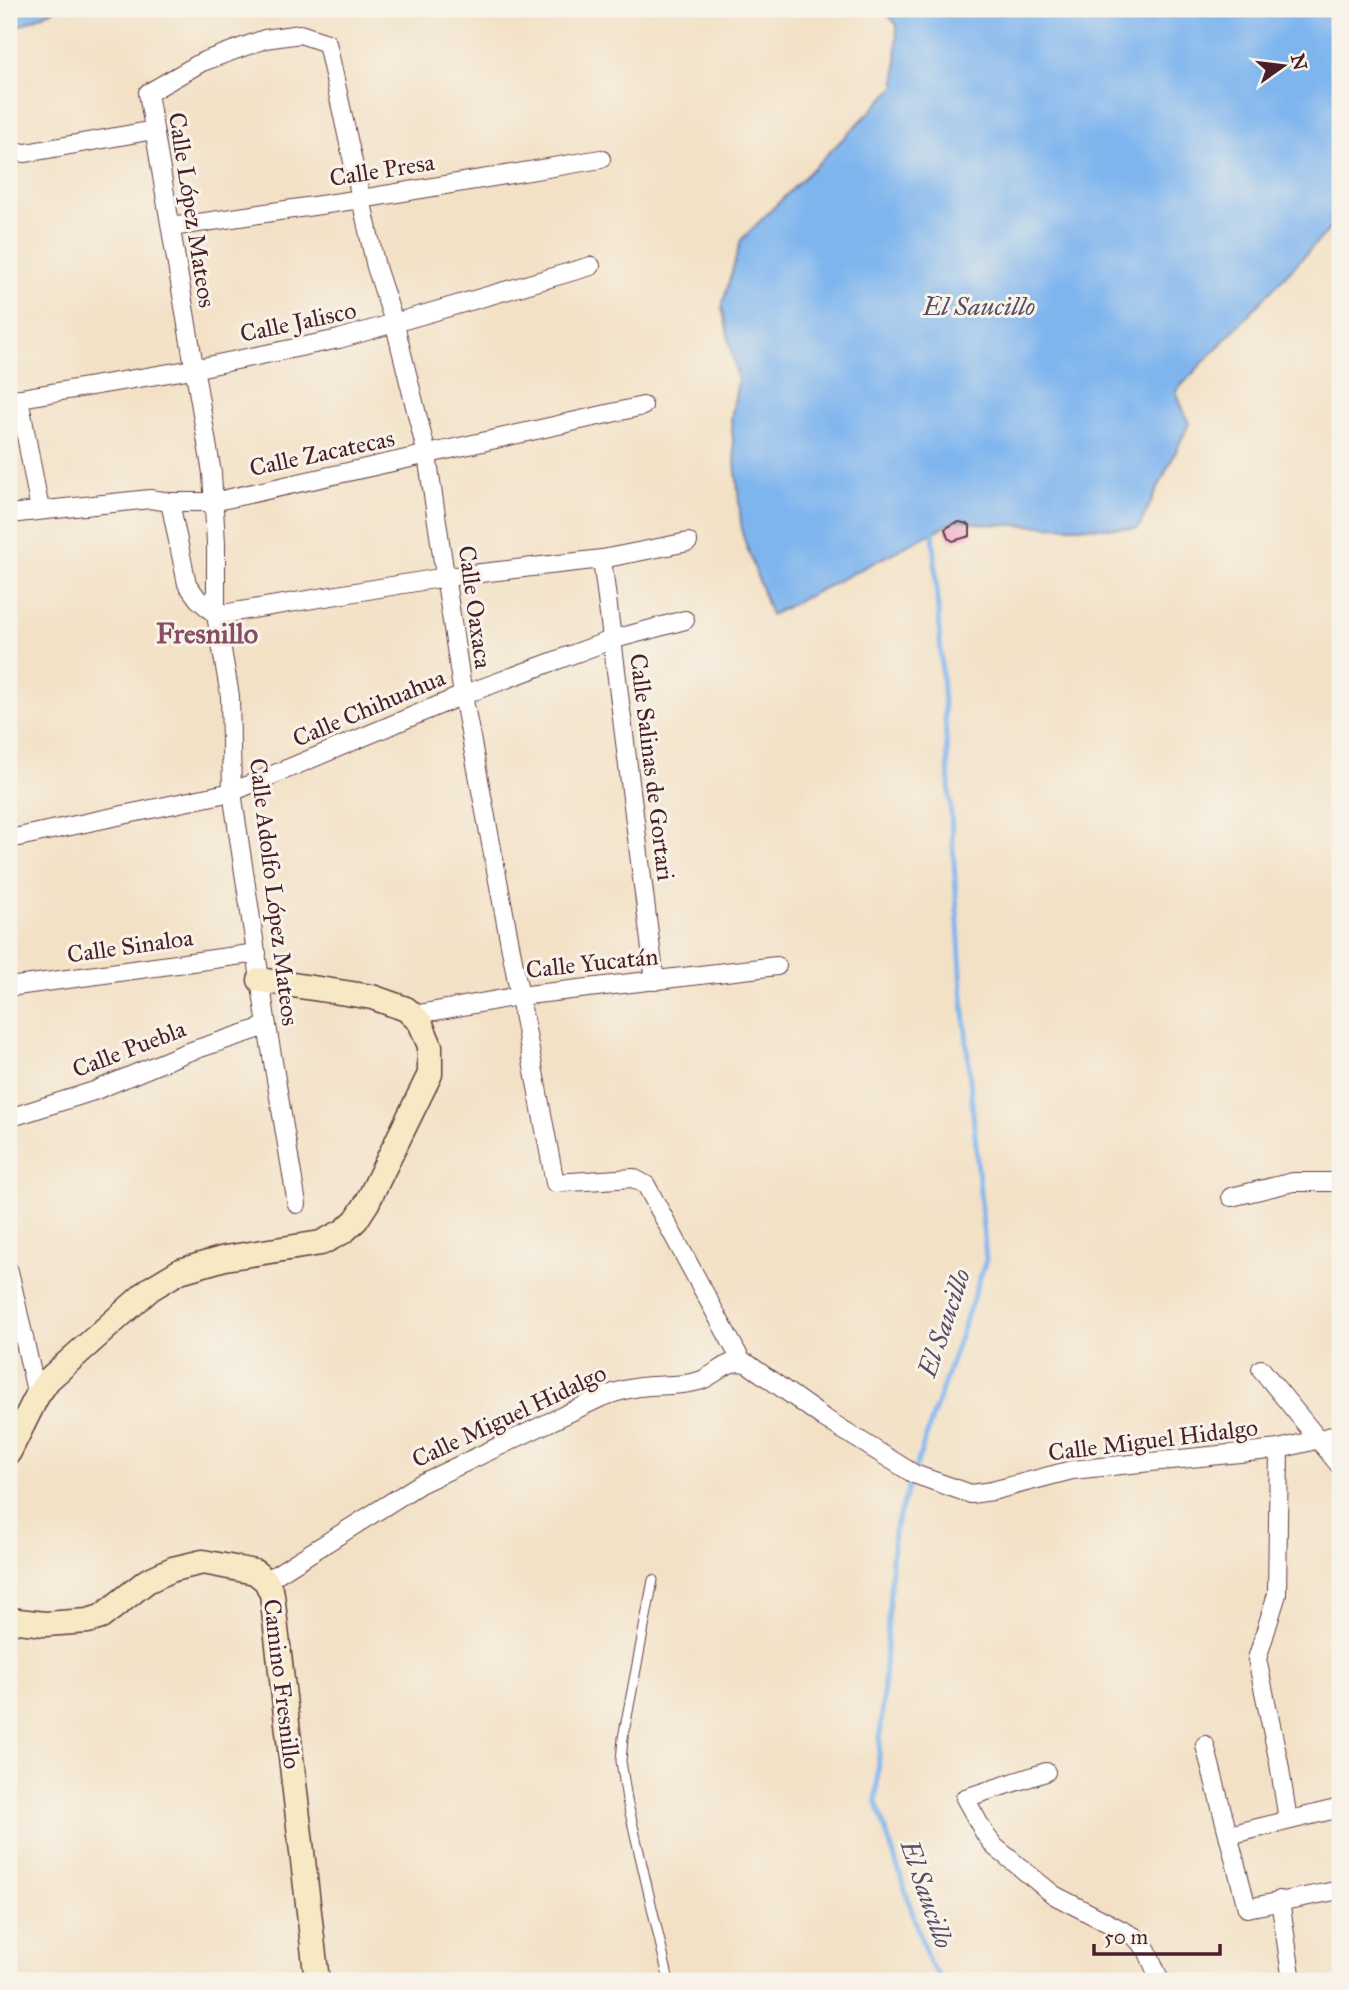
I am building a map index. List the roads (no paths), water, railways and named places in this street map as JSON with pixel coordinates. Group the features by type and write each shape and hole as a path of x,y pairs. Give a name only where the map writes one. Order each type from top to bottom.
{"street":[{"name":"Calle Oaxaca","path":"148,93 202,62 265,39 300,34 327,43 376,267 396,325 427,455 463,695 555,1183 633,1178 646,1185 742,1362"},
{"name":"Calle López Mateos","path":"148,93 212,472 213,502"},
{"path":"9,151 26,153 154,130"},
{"name":"Calle Presa","path":"171,227 601,159"},
{"name":"Calle Jalisco","path":"14,399 193,369 339,339 396,325 591,266"},
{"path":"14,399 40,510"},
{"name":"Calle Zacatecas","path":"9,514 150,499 213,502 643,406"},
{"path":"170,502 187,584 198,599 216,615 446,577 601,559 688,542"},
{"name":"Calle Adolfo López Mateos","path":"213,502 216,615 230,696 232,792 296,1204"},
{"name":"Calle Salinas de Gortari","path":"601,559 655,981"},
{"name":"Calle Chihuahua","path":"9,839 232,792 463,695 611,640 685,620"},
{"name":"Calle Sinaloa","path":"9,987 257,953"},
{"name":"Calle Yucatán","path":"414,1014 519,996 777,966"},
{"path":"9,1452 37,1396 58,1369 150,1289 180,1271 225,1258 321,1243 344,1231 356,1220 367,1203 430,1074 430,1046 420,1022 414,1014 397,1005 372,997 260,980"},
{"name":"Calle Puebla","path":"9,1118 94,1091 185,1053 267,1026"},
{"path":"1231,1197 1293,1182 1340,1182"},
{"path":"9,1271 37,1396"},
{"name":"Calle Miguel Hidalgo","path":"266,1581 420,1484 602,1397 621,1389 688,1385 704,1380 730,1363 742,1362 824,1418 914,1474 971,1494 992,1492 1072,1470 1279,1449 1340,1434"},
{"path":"1261,1369 1340,1466"},
{"path":"1279,1449 1278,1594 1257,1659 1288,1820"},
{"name":"Camino Fresnillo","path":"9,1620 44,1624 88,1621 101,1617 146,1581 173,1569 203,1562 255,1572 266,1581 272,1594 317,1981"},
{"path":"1205,1745 1247,1908 1340,1890"},
{"path":"1046,1772 965,1798 985,1835 995,1847 1054,1895 1135,1937 1147,1950 1160,1981"},
{"path":"1229,1835 1340,1808"},
{"path":"1280,1900 1292,1981"}],"lane":[{"path":"653,1580 621,1761 627,1800 669,1981"}],"water":[{"path":"9,9 56,9 9,31"},
{"name":"El Saucillo","path":"883,9 1340,9 1340,218 1176,391 1189,424 1138,529 983,524 957,520 771,615 742,533 731,419 738,381 722,307 741,240 896,86 897,25"}],"waterway":[{"name":"El Saucillo","path":"933,532 962,988 986,1260 894,1531 876,1801 929,1963 944,1981"}],"district":[{"name":"Fresnillo","path":"207,633"}]}
